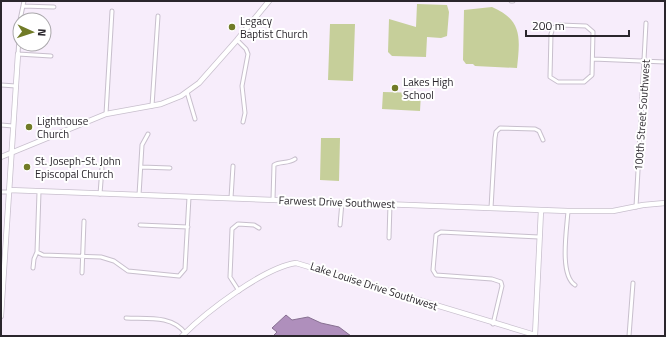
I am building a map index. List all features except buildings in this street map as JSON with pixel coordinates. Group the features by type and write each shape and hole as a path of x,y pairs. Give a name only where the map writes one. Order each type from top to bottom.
{"street":[{"path":"21,12 24,1"},
{"path":"1,157 106,114 167,102 187,92 199,83 269,1"},
{"path":"22,6 54,7"},
{"path":"106,114 112,11"},
{"path":"152,106 158,16"},
{"name":"100th Street Southwest","path":"636,207 646,23"},
{"path":"556,26 586,26 591,29 593,35 593,59 592,75 589,80 584,82 558,82 552,79 549,74 551,34 553,28 556,26"},
{"path":"237,40 246,49 248,54 242,86 245,113 243,122"},
{"path":"1,316 18,54 51,56"},
{"path":"593,59 665,62"},
{"path":"1,85 16,86"},
{"path":"187,92 195,118"},
{"path":"1,125 13,126"},
{"path":"491,208 495,138 498,129 535,129 539,131 543,140"},
{"path":"139,195 142,143 148,134"},
{"path":"272,199 274,165 277,163 287,163 295,159"},
{"path":"141,166 170,168"},
{"path":"231,198 233,166"},
{"path":"100,194 102,168"},
{"name":"Farwest Drive Southwest","path":"1,192 189,196 568,211 613,211 665,203"},
{"path":"33,268 34,259 37,252 39,192"},
{"path":"37,252 43,255 108,259 128,271 176,276 182,275 185,269 189,196"},
{"path":"340,224 342,202"},
{"path":"389,238 390,204"},
{"path":"541,210 535,336 541,336"},
{"path":"568,211 566,266 568,276 575,285"},
{"path":"82,274 84,221"},
{"path":"140,225 188,227"},
{"path":"239,291 230,277 232,231 235,225 254,225 259,228"},
{"path":"493,324 502,286 501,282 492,279 435,274 433,272 433,263 436,235 441,232 539,236"},
{"name":"Lake Louise Drive Southwest","path":"183,334 239,291 276,269 293,263 301,263 535,336"},
{"path":"629,336 633,283"},
{"path":"126,318 172,321 179,325 183,334"}],"green space":[{"path":"417,4 447,5 449,12 447,36 441,38 427,37 426,57 392,56 388,52 389,19 416,27"},
{"path":"492,7 502,12 514,24 519,39 517,68 475,66 473,64 466,64 463,60 464,10"},
{"path":"330,24 355,24 353,81 328,80"},
{"path":"383,92 421,93 420,111 382,109"},
{"path":"321,138 340,138 339,181 320,180"}],"shaded area":[{"path":"286,315 292,320 308,317 321,323 339,327 351,336 273,336 277,332 272,328"}],"place":[{"name":"Legacy Baptist Church","path":"232,27"},
{"name":"Lakes High School","path":"395,88"},
{"name":"Lighthouse Church","path":"29,127"},
{"name":"St. Joseph-St. John Episcopal Church","path":"27,167"}]}
